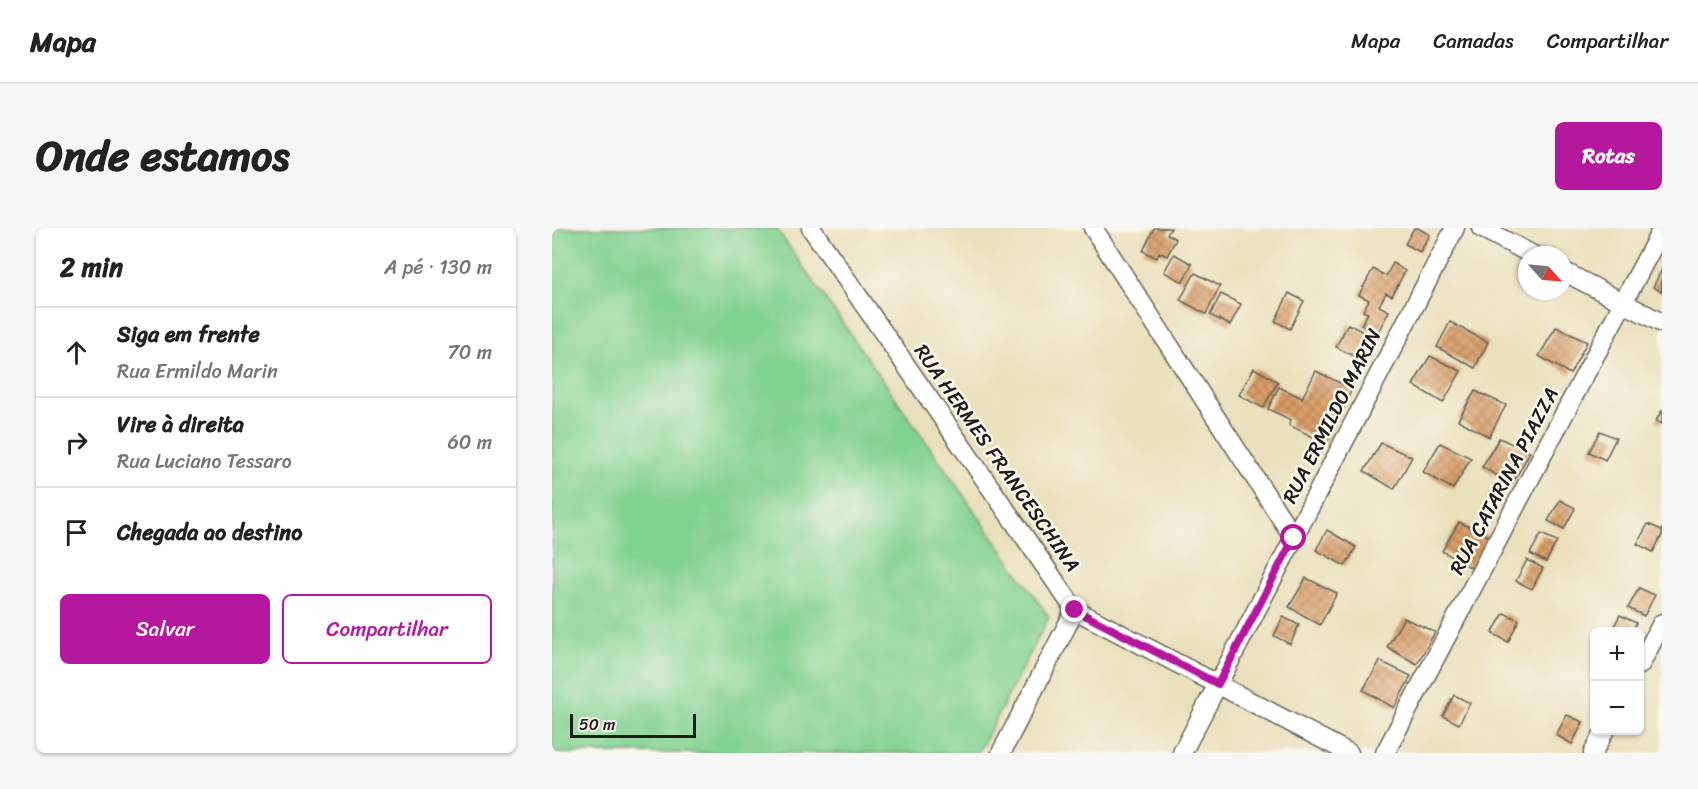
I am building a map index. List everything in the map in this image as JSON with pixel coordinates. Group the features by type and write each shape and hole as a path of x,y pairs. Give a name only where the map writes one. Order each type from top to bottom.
{"street":[{"name":"RUA HERMES FRANCESCHINA","path":"811,228 1075,610"},
{"path":"1093,228 1294,538"},
{"name":"RUA ERMILDO MARIN","path":"1182,753 1455,228"},
{"path":"1481,228 1518,247"},
{"name":"RUA CATARINA PIAZZA","path":"1385,753 1662,229"},
{"path":"1572,276 1662,323"},
{"path":"1001,753 1075,610 1349,753"},
{"path":"1644,657 1662,623"},
{"path":"1593,753 1602,735"}],"green space":[{"path":"552,228 776,228 1049,617 978,753 552,753"}],"building":[{"path":"1154,228 1171,228 1167,234 1176,239 1167,256 1159,252 1157,258 1143,251"},
{"path":"1414,228 1430,235 1420,252 1405,244"},
{"path":"1174,254 1192,264 1183,282 1164,272"},
{"path":"1393,263 1405,271 1392,296 1386,293 1379,306 1389,311 1377,334 1361,325 1368,313 1363,311 1369,300 1359,295 1373,269 1386,276"},
{"path":"1662,269 1662,292 1653,287"},
{"path":"1195,273 1220,286 1206,314 1180,300"},
{"path":"1289,293 1304,301 1290,329 1275,321"},
{"path":"1221,294 1241,304 1230,325 1210,315"},
{"path":"1450,322 1488,342 1475,368 1437,347"},
{"path":"1348,324 1371,336 1359,359 1336,347"},
{"path":"1556,327 1587,342 1570,374 1539,356"},
{"path":"1430,356 1461,371 1443,403 1413,385"},
{"path":"1254,368 1278,382 1263,408 1239,395"},
{"path":"1316,371 1352,389 1325,443 1289,425 1291,420 1268,409 1279,387 1302,398"},
{"path":"1475,391 1506,405 1489,437 1458,420"},
{"path":"1662,410 1662,424 1656,421"},
{"path":"1600,431 1616,438 1605,460 1589,452"},
{"path":"1499,438 1530,452 1512,484 1482,467"},
{"path":"1381,443 1412,457 1394,489 1364,471"},
{"path":"1440,443 1471,458 1453,489 1423,472"},
{"path":"1560,500 1575,508 1564,529 1548,521"},
{"path":"1459,522 1490,537 1473,569 1442,551"},
{"path":"1648,524 1662,530 1662,535 1653,552 1637,544"},
{"path":"1327,530 1356,547 1345,566 1316,550"},
{"path":"1541,534 1557,541 1546,562 1530,554"},
{"path":"1527,560 1543,568 1532,589 1516,581"},
{"path":"1306,578 1337,593 1320,625 1289,607"},
{"path":"1639,588 1655,595 1644,616 1628,608"},
{"path":"1504,613 1519,620 1508,642 1492,633"},
{"path":"1620,615 1636,623 1634,627 1614,627"},
{"path":"1283,617 1299,625 1290,644 1274,636"},
{"path":"1404,618 1435,632 1417,664 1387,647"},
{"path":"1380,661 1411,676 1394,708 1363,690"},
{"path":"1454,695 1470,703 1459,724 1443,716"},
{"path":"1567,715 1583,722 1572,744 1556,735"}],"route":[{"path":"1075,610 1218,684 1294,538"}]}
